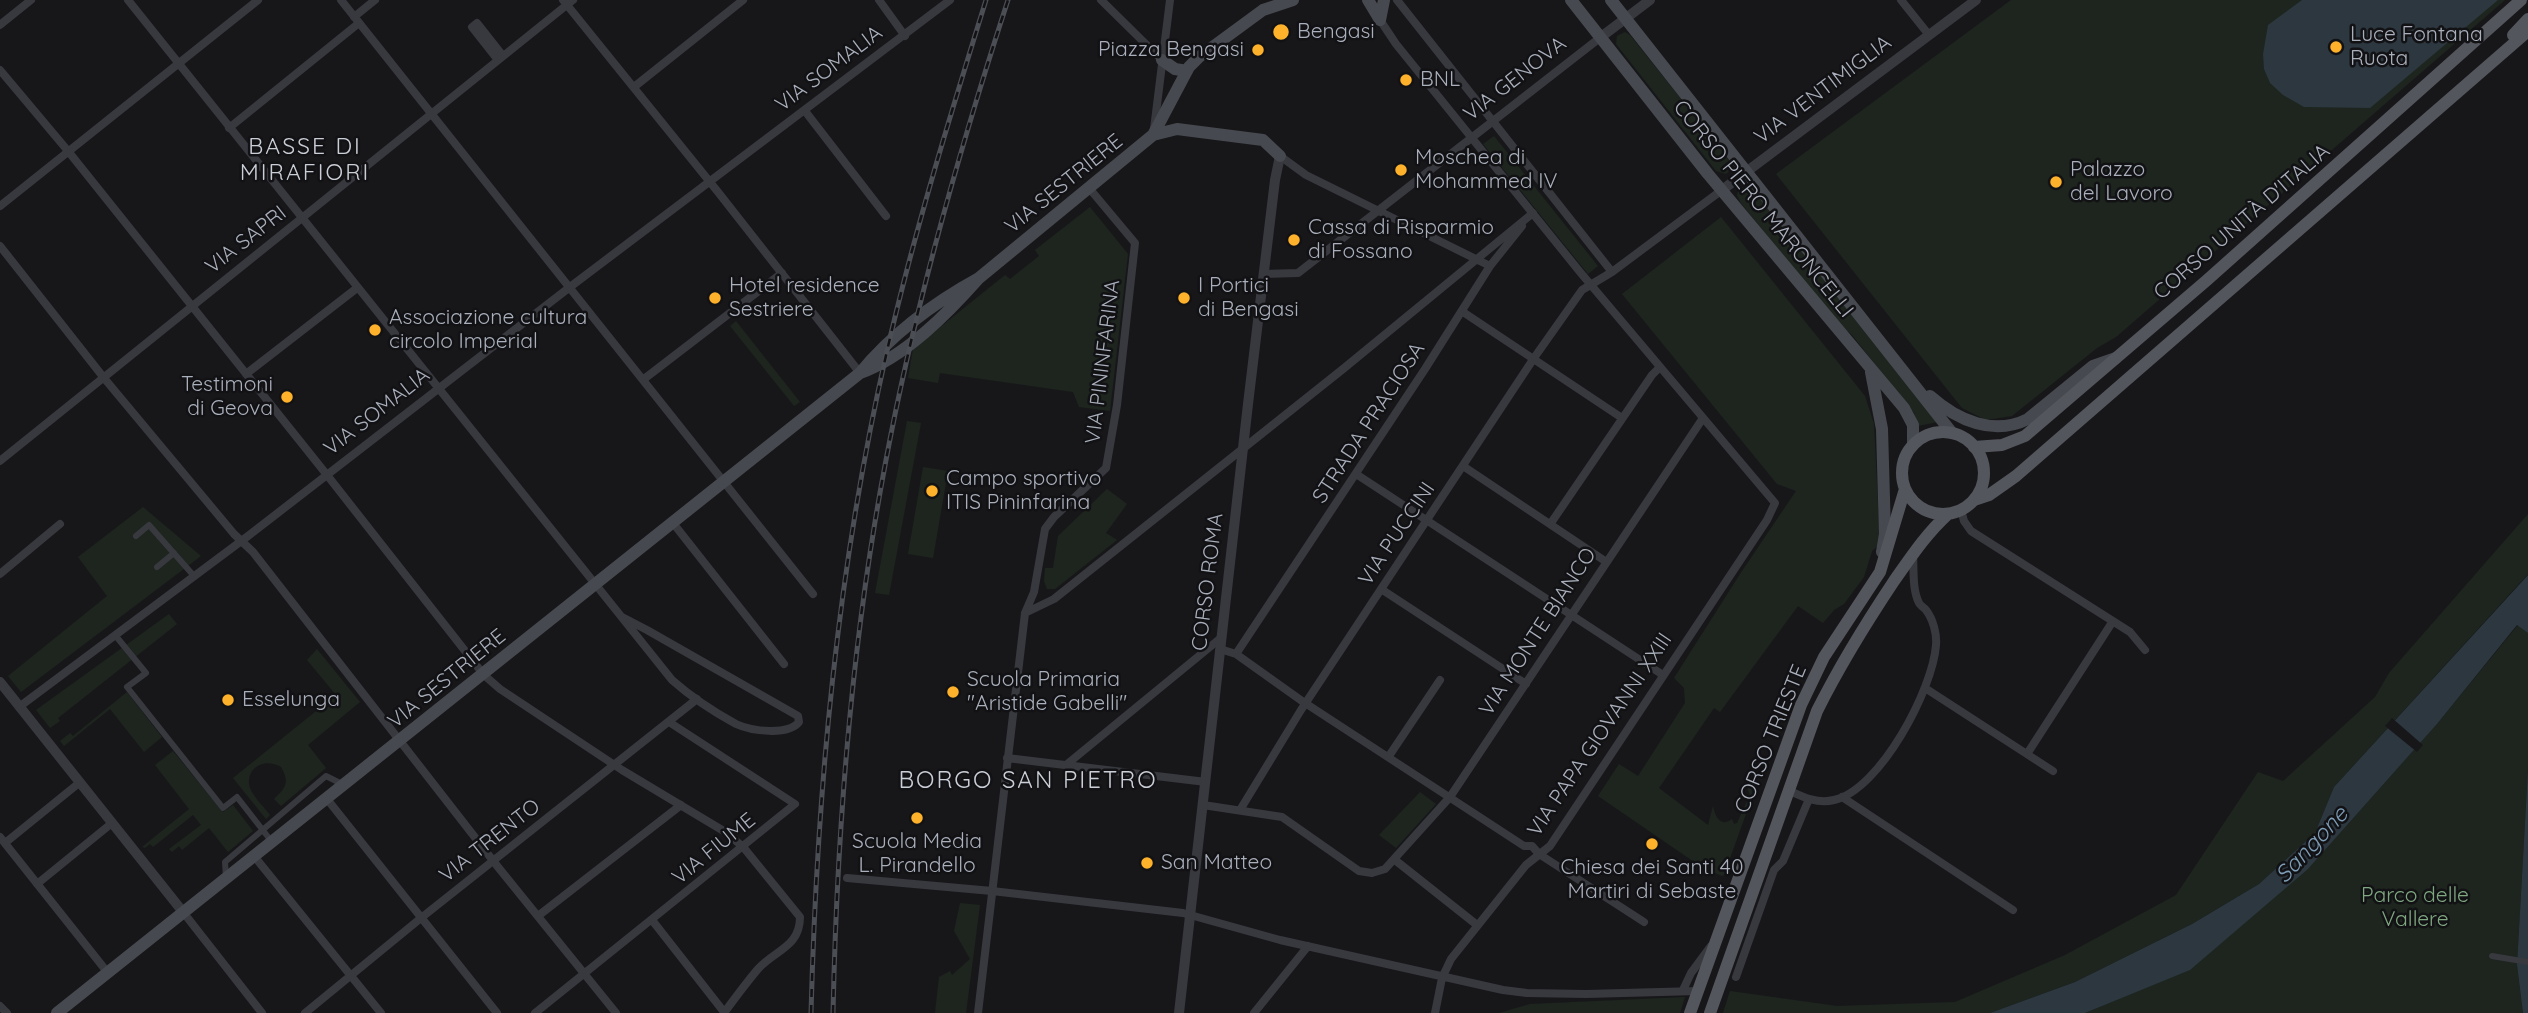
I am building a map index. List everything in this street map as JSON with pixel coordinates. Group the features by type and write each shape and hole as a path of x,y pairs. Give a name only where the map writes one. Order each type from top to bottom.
{"main road":[{"path":"1153,135 1187,71 1199,58 1263,10 1293,0"},
{"path":"1368,0 1380,19"},
{"path":"1380,19 1384,0"},
{"name":"CORSO PIERO MARONCELLI","path":"1571,0 1722,190 1910,416 1913,445"},
{"name":"CORSO PIERO MARONCELLI","path":"1611,0 1748,170 1952,433"},
{"name":"CORSO UNITÀ D'ITALIA","path":"1974,447 2002,445 2025,436 2521,0"},
{"name":"CORSO UNITÀ D'ITALIA","path":"2468,84 2528,19"},
{"name":"CORSO UNITÀ D'ITALIA","path":"1974,500 1989,495 2017,476 2528,31"},
{"path":"1163,60 1175,69 1187,71"},
{"name":"VIA SESTRIERE","path":"878,359 924,332 955,305 979,278 1153,135 1177,128 1263,140 1280,156"},
{"name":"VIA SESTRIERE","path":"57,1013 878,359 926,312 949,294 979,278"},
{"path":"1912,379 1936,402 1956,414 1979,425 1997,427 2015,425 2028,419 2094,366 2116,358"},
{"path":"1870,369 1882,429 1885,534 1880,572"},
{"path":"1938,432 1952,433 1974,447 1980,455 1984,472 1980,490 1974,500 1961,510 1939,514 1922,508 1909,497 1902,474 1903,464 1913,445 1925,436 1938,432"},
{"name":"CORSO TRIESTE","path":"1692,1009 1801,705 1824,657 1880,572 1905,489"},
{"name":"CORSO TRIESTE","path":"1710,1012 1818,711 1840,666 1913,554 1927,533 1948,514"}],"street":[{"path":"0,25 31,0"},
{"path":"142,0 131,3 671,680 739,725 778,732 799,722 799,716 622,617"},
{"path":"0,206 258,0"},
{"path":"341,0 813,594"},
{"path":"229,128 357,20 375,0"},
{"path":"634,87 743,0"},
{"path":"878,0 905,36"},
{"name":"VIA SOMALIA","path":"19,707 242,541 570,287 950,0"},
{"path":"1101,0 1163,60"},
{"path":"1153,135 1170,0"},
{"path":"1397,0 1612,272"},
{"name":"VIA GENOVA","path":"1263,274 1298,273 1471,136 1650,0"},
{"path":"1901,0 1929,35"},
{"name":"VIA VENTIMIGLIA","path":"1593,285 1976,0"},
{"path":"568,2 860,373"},
{"name":"VIA SAPRI","path":"0,461 568,2"},
{"path":"1380,19 1396,44 1703,418"},
{"path":"0,70 68,150 484,675 500,689 615,764 727,833 744,848 800,917 800,929 792,942 760,967 724,1012 652,920"},
{"path":"805,111 886,216"},
{"path":"1280,156 1306,175 1490,266"},
{"name":"CORSO ROMA","path":"1179,1013 1263,274 1280,156"},
{"name":"VIA PININFARINA","path":"978,1013 1025,613 1034,592 1045,529 1106,468 1117,405 1135,243 1089,188"},
{"path":"1025,613 1054,599 1343,369 1533,213"},
{"name":"STRADA PRACIOSA","path":"1236,654 1463,312 1490,266 1533,213"},
{"path":"0,246 104,377 314,629 616,1013"},
{"path":"644,379 782,273"},
{"name":"VIA PUCCINI","path":"1240,810 1306,704 1534,358 1582,290 1593,285"},
{"path":"246,374 357,288"},
{"path":"1463,312 1622,418"},
{"path":"1551,523 1652,374 1660,367"},
{"name":"VIA PAPA GIOVANNI XXIII","path":"1435,1013 1443,978 1451,959 1520,871 1537,853 1550,846 1767,520 1775,503 1703,418"},
{"name":"VIA MONTE BIANCO","path":"1395,860 1450,797 1605,561 1703,418"},
{"path":"1463,466 1605,561"},
{"path":"1356,474 1663,675"},
{"path":"1961,510 1964,522 1971,531 2130,632 2145,650"},
{"path":"673,523 784,664"},
{"path":"0,574 60,524"},
{"path":"136,536 149,525 194,576"},
{"path":"157,568 174,553"},
{"path":"1788,790 1809,799 1823,801 1842,797 1858,788 1878,768 1903,730 1925,688 1936,646 1936,633 1927,612 1919,603 1913,554"},
{"path":"1381,589 1525,684"},
{"path":"2027,754 2113,621"},
{"path":"115,635 146,673 127,687 223,808 237,797 272,842"},
{"path":"1066,765 1222,637"},
{"path":"1220,649 1236,654 1306,704 1524,846 1526,855 1537,853 1644,922"},
{"path":"1389,757 1440,680"},
{"path":"0,682 262,1013"},
{"path":"1925,688 2053,771"},
{"name":"VIA TRENTO","path":"306,1013 697,699"},
{"name":"VIA FIUME","path":"535,1013 744,848 795,804 669,722"},
{"path":"1007,758 1206,782"},
{"path":"226,878 225,862 326,776 344,785"},
{"path":"79,783 2,840 108,973"},
{"path":"1842,797 2013,911"},
{"path":"327,799 497,1013"},
{"path":"1736,977 1774,870 1783,861 1809,799"},
{"path":"538,916 681,805"},
{"path":"1203,805 1282,817 1359,871 1377,872 1395,860 1477,925"},
{"path":"37,884 112,823"},
{"path":"254,856 381,1013"},
{"path":"847,878 1183,912 1308,946 1443,978 1527,993 1698,991"},
{"path":"1683,990 1691,973 1717,938"},
{"path":"1254,1013 1308,946"},
{"path":"2492,956 2528,962"},
{"path":"0,1006 7,1013"}],"green space":[{"path":"2011,0 2505,0 2116,337 2097,348 2012,416 1986,420 1962,408 1776,174"},
{"path":"1625,32 1730,160 1731,169 1726,174 1716,171 1616,44 1617,36"},
{"path":"1494,136 1598,266 1588,274 1483,144"},
{"path":"1744,186 1755,190 1938,422 1918,426 1914,413 1740,202 1737,195 1739,189"},
{"path":"1090,207 1128,254 1110,411 1079,407 1073,392 940,373 938,383 908,378 913,349 1005,275 1010,279 1039,256 1035,250"},
{"path":"1721,217 1865,396 1874,424 1880,544 1872,551 1864,577 1844,604 1834,610 1823,623 1798,606 1720,712 1714,708 1659,788 1708,825 1713,806 1721,821 1732,819 1734,824 1737,823 1750,795 1747,787 1750,782 1756,786 1722,876 1703,868 1598,796 1619,764 1638,776 1685,703 1684,688 1674,678 1796,491 1777,484 1622,294"},
{"path":"736,321 800,402 794,406 730,326"},
{"path":"907,421 921,423 889,595 875,593"},
{"path":"923,467 948,471 933,558 908,554"},
{"path":"1107,489 1127,504 1106,533 1117,540 1055,589 1047,589 1044,581 1045,568 1053,568 1058,536"},
{"path":"143,507 201,556 21,692 8,676 107,596 78,557"},
{"path":"2528,514 2528,574 2334,787 2315,833 2259,884 2192,924 2075,982 1990,1013 1723,1013 1730,991 1837,1006 1955,1002 2065,955 2176,895 2258,772 2283,781 2375,697 2389,673"},
{"path":"169,614 177,624 58,718 60,721 50,728 36,710"},
{"name":"Parco delle Vallere","path":"2518,625 2528,633 2528,769 2517,965 2523,1013 2085,1013 2116,1000 2308,869 2437,724"},
{"path":"317,649 360,702 308,745 326,768 281,806 274,799 285,784 281,767 269,763 253,770 249,781 250,788 270,815 266,819 233,778 336,695 307,660"},
{"path":"127,692 162,737 144,752 110,709 64,746 60,741 70,733 73,736"},
{"path":"173,751 223,812 233,805 253,831 228,852 209,828 182,850 179,846 172,852 169,849 201,825 193,815 153,847 150,844 142,847 189,809 155,765"},
{"path":"1420,792 1436,804 1396,848 1379,835"},
{"path":"960,903 980,905 966,1013 935,1013 939,977 950,971 952,975 970,959 954,931"},
{"path":"1685,997 1680,1013 1499,1013 1530,1004"}],"water":[{"path":"2302,0 2498,0 2370,108 2304,107 2283,95 2270,83 2264,69 2263,54 2268,25"},
{"name":"Sangone","path":"2528,575 2528,633 2517,625 2437,724 2308,869 2190,970 2085,1013 1990,1013 2075,982 2192,924 2259,884 2315,833 2334,787"},
{"path":"2528,769 2528,1013 2523,1013 2517,965"}],"pier":[{"path":"2392,718 2423,745 2417,752 2385,726"}],"railway":[{"path":"811,1013 824,763 832,680 855,515 887,351 909,263 986,0"},
{"path":"833,1013 842,805 855,667 874,529 886,460 924,286 972,114 1008,0"}],"place":[{"name":"Bengasi","path":"1281,32"},
{"name":"Luce Fontana Ruota","path":"2336,47"},
{"name":"Piazza Bengasi","path":"1258,50"},
{"name":"BNL","path":"1406,80"},
{"name":"Moschea di Mohammed IV","path":"1401,170"},
{"name":"Palazzo del Lavoro","path":"2056,182"},
{"name":"Cassa di Risparmio di Fossano","path":"1294,240"},
{"name":"Hotel residence Sestriere","path":"715,298"},
{"name":"I Portici di Bengasi","path":"1184,298"},
{"name":"Associazione cultura circolo Imperial","path":"375,330"},
{"name":"Testimoni di Geova","path":"287,397"},
{"name":"Campo sportivo ITIS Pininfarina","path":"932,491"},
{"name":"Scuola Primaria \"Aristide Gabelli\"","path":"953,692"},
{"name":"Esselunga","path":"228,700"},
{"name":"Scuola Media L. Pirandello","path":"917,818"},
{"name":"Chiesa dei Santi 40 Martiri di Sebaste","path":"1652,844"},
{"name":"San Matteo","path":"1147,863"}],"district":[{"name":"BASSE DI MIRAFIORI","path":"305,160"},
{"name":"BORGO SAN PIETRO","path":"1028,781"}]}
